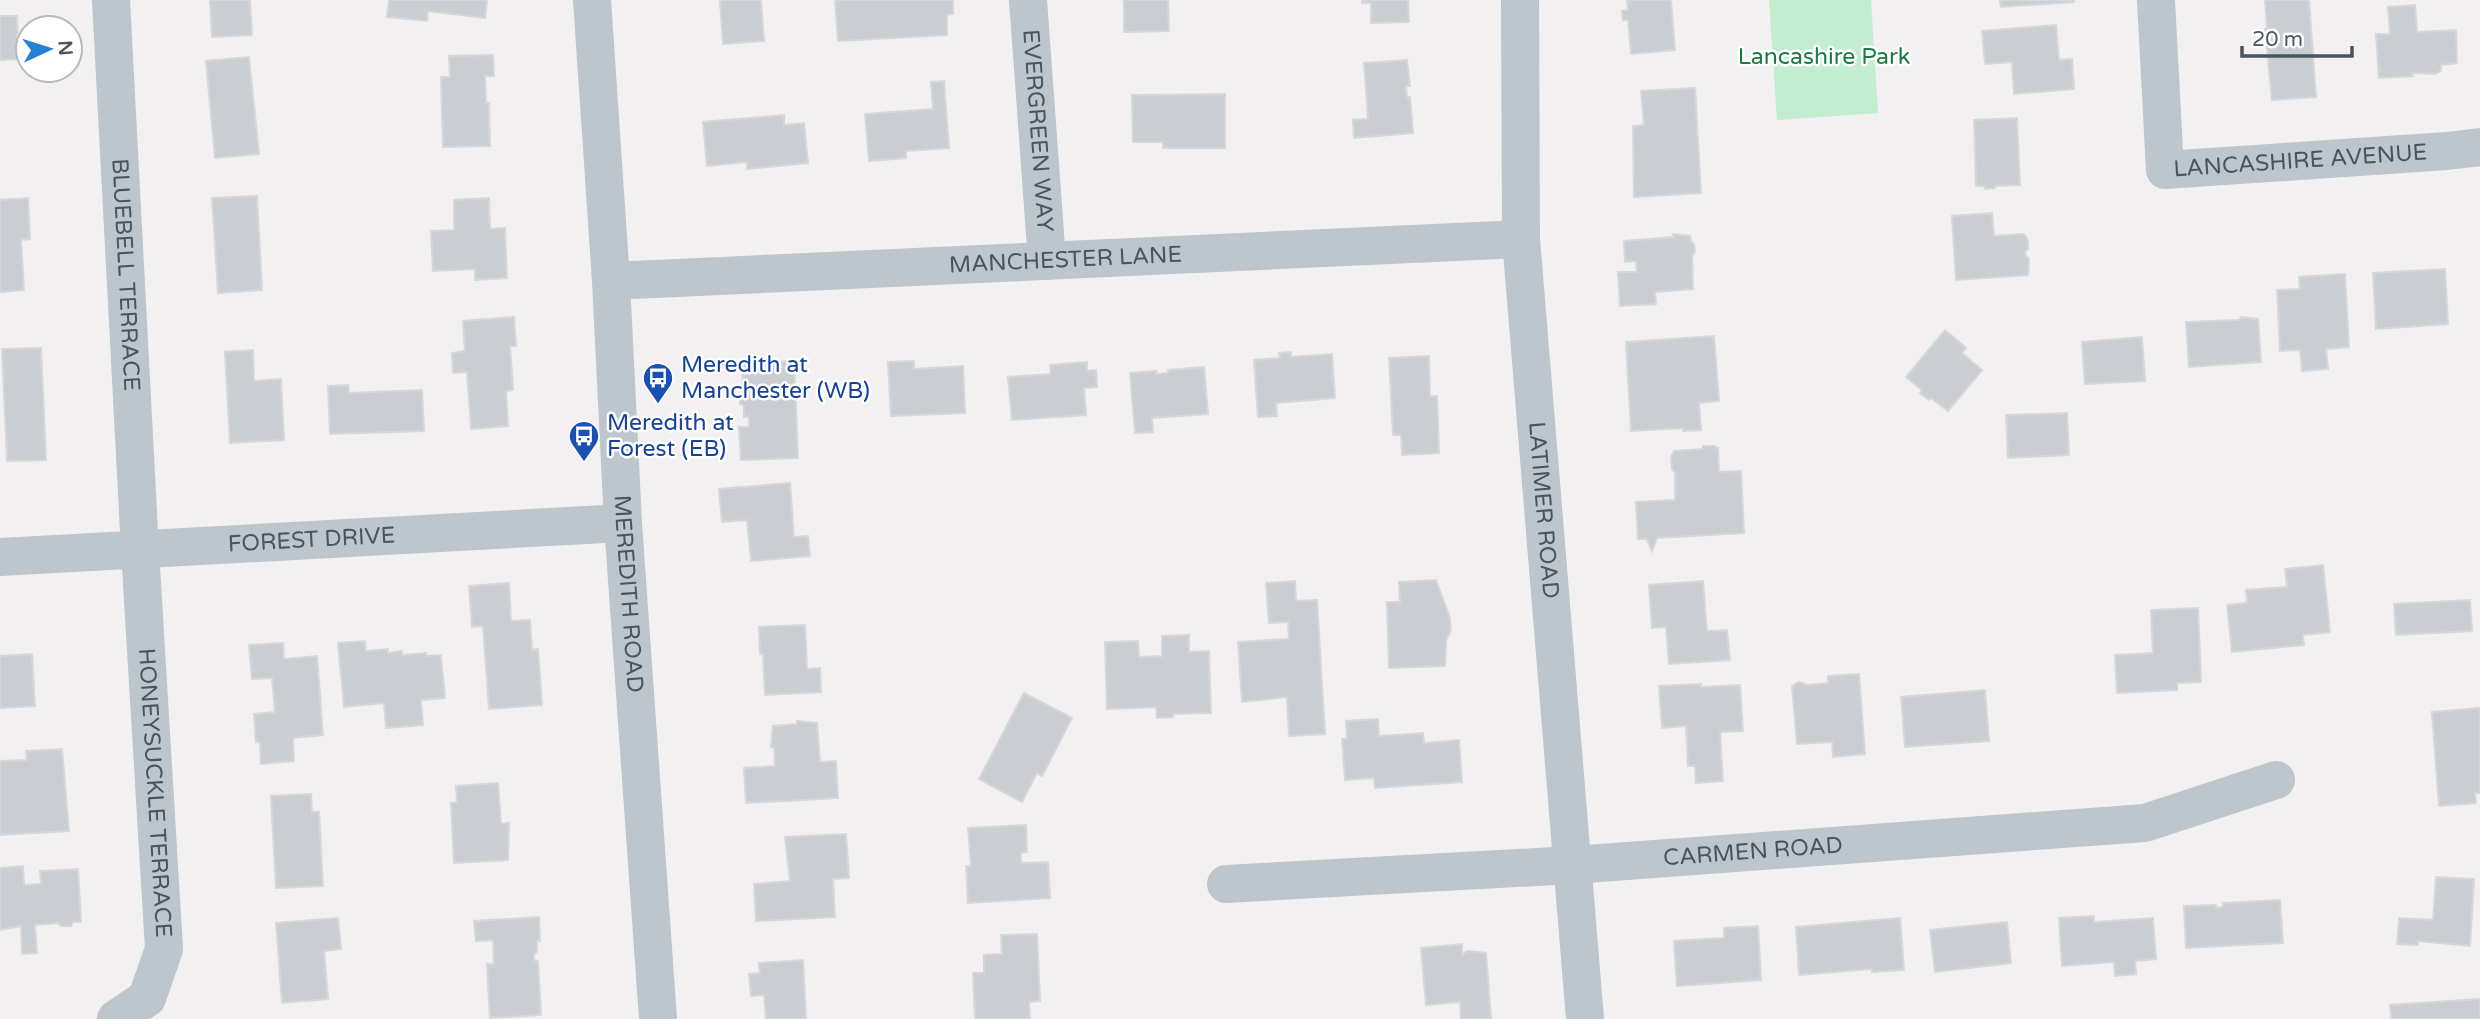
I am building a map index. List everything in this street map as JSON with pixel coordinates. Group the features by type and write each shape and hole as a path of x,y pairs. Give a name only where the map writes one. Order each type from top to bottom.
{"street":[{"name":"BLUEBELL TERRACE","path":"111,0 140,550"},
{"name":"MEREDITH ROAD","path":"592,0 611,281 623,523 658,1019"},
{"name":"EVERGREEN WAY","path":"1028,0 1046,261"},
{"name":"LATIMER ROAD","path":"1520,0 1521,239 1585,1019"},
{"name":"LANCASHIRE AVENUE","path":"2156,0 2165,170 2480,147"},
{"name":"MANCHESTER LANE","path":"611,281 1521,239"},
{"name":"FOREST DRIVE","path":"0,557 623,523"},
{"name":"HONEYSUCKLE TERRACE","path":"116,1019 147,998 164,949 140,550"},
{"name":"CARMEN ROAD","path":"1226,884 1573,865 2145,823 2276,780"}],"green space":[{"name":"Lancashire Park","path":"1769,0 1871,0 1878,113 1777,120"}],"building":[{"path":"210,0 250,0 252,35 212,37"},
{"path":"389,0 487,0 485,18 428,11 427,21 387,17"},
{"path":"720,0 761,0 764,41 723,44"},
{"path":"835,0 953,0 953,14 947,15 947,35 838,41"},
{"path":"1124,0 1168,0 1169,31 1124,32"},
{"path":"1362,0 1408,0 1409,22 1371,23 1371,3 1362,3"},
{"path":"1627,0 1671,0 1675,50 1631,54 1628,20 1623,20 1622,11 1628,10"},
{"path":"2000,0 2074,0 2074,2 2001,7"},
{"path":"2265,0 2309,0 2316,97 2272,100"},
{"path":"2415,5 2417,32 2456,30 2457,63 2441,65 2441,71 2435,74 2412,73 2413,76 2379,78 2376,34 2390,34 2388,7"},
{"path":"0,16 14,16 14,59 0,60"},
{"path":"2056,25 2059,60 2072,59 2074,89 2014,94 2012,62 1985,64 1982,31"},
{"path":"493,55 494,76 485,76 490,146 443,147 441,77 450,77 449,56"},
{"path":"249,57 259,154 215,158 206,61"},
{"path":"1407,60 1410,86 1406,86 1407,97 1410,97 1413,133 1354,138 1353,120 1368,119 1364,63"},
{"path":"944,81 949,148 906,151 906,158 869,161 865,114 933,109 931,82"},
{"path":"1695,88 1701,193 1634,197 1633,126 1644,125 1641,91"},
{"path":"1225,94 1225,148 1163,148 1163,142 1133,142 1132,95"},
{"path":"784,115 784,125 804,123 808,163 747,169 747,162 707,166 703,122"},
{"path":"2017,118 2020,185 1985,189 1984,186 1976,186 1974,120"},
{"path":"257,196 262,290 218,293 212,198"},
{"path":"28,198 30,239 21,240 24,290 0,292 0,200"},
{"path":"489,198 490,229 505,228 507,278 475,280 475,269 433,271 431,231 454,230 454,200"},
{"path":"1992,213 1994,236 2024,234 2028,240 2028,249 2025,252 2029,259 2028,275 1956,280 1952,216"},
{"path":"1673,234 1690,236 1694,244 1693,289 1655,292 1656,304 1620,306 1618,272 1637,272 1636,261 1625,262 1624,241 1674,237"},
{"path":"2445,269 2448,324 2376,329 2373,273"},
{"path":"2345,274 2349,347 2326,349 2328,369 2302,371 2300,350 2280,351 2277,290 2300,289 2299,277"},
{"path":"514,317 516,346 510,346 513,390 506,391 508,426 471,429 467,372 453,373 452,353 465,351 463,321"},
{"path":"2241,317 2258,319 2261,362 2189,367 2186,322 2239,320"},
{"path":"1945,330 1966,348 1962,353 1982,370 1948,411 1920,393 1922,390 1906,377"},
{"path":"1714,336 1719,401 1699,403 1701,430 1683,431 1683,428 1631,431 1626,342"},
{"path":"2142,337 2145,381 2085,384 2082,342"},
{"path":"41,348 46,460 7,461 2,349"},
{"path":"253,350 254,381 281,379 284,440 230,443 225,352"},
{"path":"1291,352 1291,357 1332,354 1335,398 1276,403 1277,416 1258,417 1254,360 1280,358 1279,353"},
{"path":"1429,356 1430,396 1437,396 1439,453 1402,455 1401,435 1393,435 1389,358"},
{"path":"794,361 798,458 741,460 739,427 749,427 749,416 744,417 744,406 740,404 743,393 742,363"},
{"path":"914,361 914,369 963,366 965,413 891,416 888,362"},
{"path":"1087,362 1087,371 1096,370 1097,387 1084,388 1086,415 1012,420 1008,377 1051,374 1050,365"},
{"path":"1204,367 1208,414 1152,418 1153,432 1135,433 1130,373 1156,371 1156,374 1168,373 1168,370"},
{"path":"348,385 349,393 422,390 424,431 330,434 328,386"},
{"path":"2067,413 2069,455 2008,458 2006,415"},
{"path":"1703,446 1718,448 1719,472 1741,471 1744,533 1657,538 1652,551 1647,539 1638,539 1636,502 1675,500 1675,472 1672,469 1671,457 1674,451 1703,449"},
{"path":"790,483 794,537 808,536 810,556 751,561 747,520 722,522 719,489"},
{"path":"2323,565 2330,632 2303,635 2304,645 2232,652 2227,605 2247,603 2246,590 2287,587 2285,569"},
{"path":"1436,580 1450,618 1451,630 1446,640 1445,666 1389,668 1387,602 1400,602 1399,582"},
{"path":"1295,581 1296,601 1317,600 1325,734 1289,736 1287,697 1242,702 1238,642 1289,639 1288,622 1269,623 1266,583"},
{"path":"1703,581 1707,631 1727,630 1730,660 1669,664 1666,627 1652,628 1649,585"},
{"path":"509,583 511,621 530,620 532,650 538,649 542,705 489,709 483,626 472,627 469,586"},
{"path":"2470,600 2472,631 2396,635 2394,604"},
{"path":"2198,608 2201,682 2177,683 2177,690 2117,693 2115,655 2153,653 2151,610"},
{"path":"805,625 807,669 820,668 821,692 765,695 759,627"},
{"path":"1189,635 1189,652 1209,651 1211,713 1173,714 1173,717 1157,718 1156,707 1107,709 1105,642 1138,641 1139,657 1162,656 1162,636"},
{"path":"365,641 366,651 388,649 388,653 402,651 402,655 441,655 445,698 421,700 423,725 386,728 384,703 344,707 338,643"},
{"path":"283,643 284,659 317,656 323,735 293,738 294,761 261,764 254,714 275,712 272,678 252,679 249,645"},
{"path":"32,654 35,706 0,708 0,656"},
{"path":"1859,674 1865,754 1833,757 1832,742 1797,744 1792,686 1799,682 1807,685 1828,683 1828,676"},
{"path":"1701,684 1701,687 1740,685 1743,731 1720,732 1723,781 1696,783 1695,766 1688,766 1686,726 1662,728 1659,686"},
{"path":"1985,690 1989,741 1905,747 1901,697"},
{"path":"1024,693 1072,718 1042,776 1037,773 1022,802 979,779"},
{"path":"2480,708 2480,793 2475,793 2476,803 2439,806 2432,712"},
{"path":"1378,719 1379,736 1423,733 1424,743 1459,740 1462,782 1375,788 1374,778 1345,780 1342,739 1347,738 1346,721"},
{"path":"797,721 817,723 820,762 836,761 838,798 746,803 744,768 775,766 774,747 771,747 773,726 797,724"},
{"path":"62,749 69,831 0,835 0,761 27,760 26,751"},
{"path":"498,783 501,824 509,823 508,860 454,863 451,803 457,802 456,786"},
{"path":"311,794 312,812 319,812 323,886 276,888 271,796"},
{"path":"1026,825 1027,852 1021,853 1021,863 1048,862 1050,898 968,903 966,866 971,866 968,828"},
{"path":"846,834 849,878 833,879 835,917 756,921 754,884 790,881 785,837"},
{"path":"23,866 24,885 41,884 40,871 78,869 81,922 73,922 71,926 61,926 58,923 35,925 37,953 22,954 21,926 0,930 0,868"},
{"path":"2436,877 2474,879 2470,946 2418,941 2418,945 2397,944 2399,918 2433,920"},
{"path":"2280,900 2283,943 2186,948 2184,906 2216,905 2216,908 2223,907 2223,903"},
{"path":"2094,916 2094,922 2153,918 2156,959 2135,961 2136,974 2115,976 2114,962 2062,966 2059,918"},
{"path":"539,917 540,941 537,941 534,960 538,961 541,1015 490,1018 487,964 494,964 493,940 476,941 474,921"},
{"path":"338,918 341,949 324,951 328,999 282,1003 276,923"},
{"path":"1900,918 1904,970 1872,972 1872,969 1799,975 1796,927"},
{"path":"2007,922 2011,963 1935,972 1930,930"},
{"path":"1758,926 1761,980 1677,986 1674,941 1724,938 1724,928"},
{"path":"1037,934 1040,1001 1029,1002 1030,1019 975,1019 973,973 984,973 984,955 1002,954 1001,935"},
{"path":"1462,944 1462,955 1467,951 1486,953 1491,1018 1461,1019 1460,1002 1426,1005 1421,948"},
{"path":"803,960 806,1019 766,1019 764,995 751,996 749,974 760,973 759,963"},
{"path":"2480,999 2480,1019 2391,1019 2390,1005"}],"place":[{"name":"Meredith at Manchester (WB)","path":"658,405"},
{"name":"Meredith at Forest (EB)","path":"584,463"}]}
